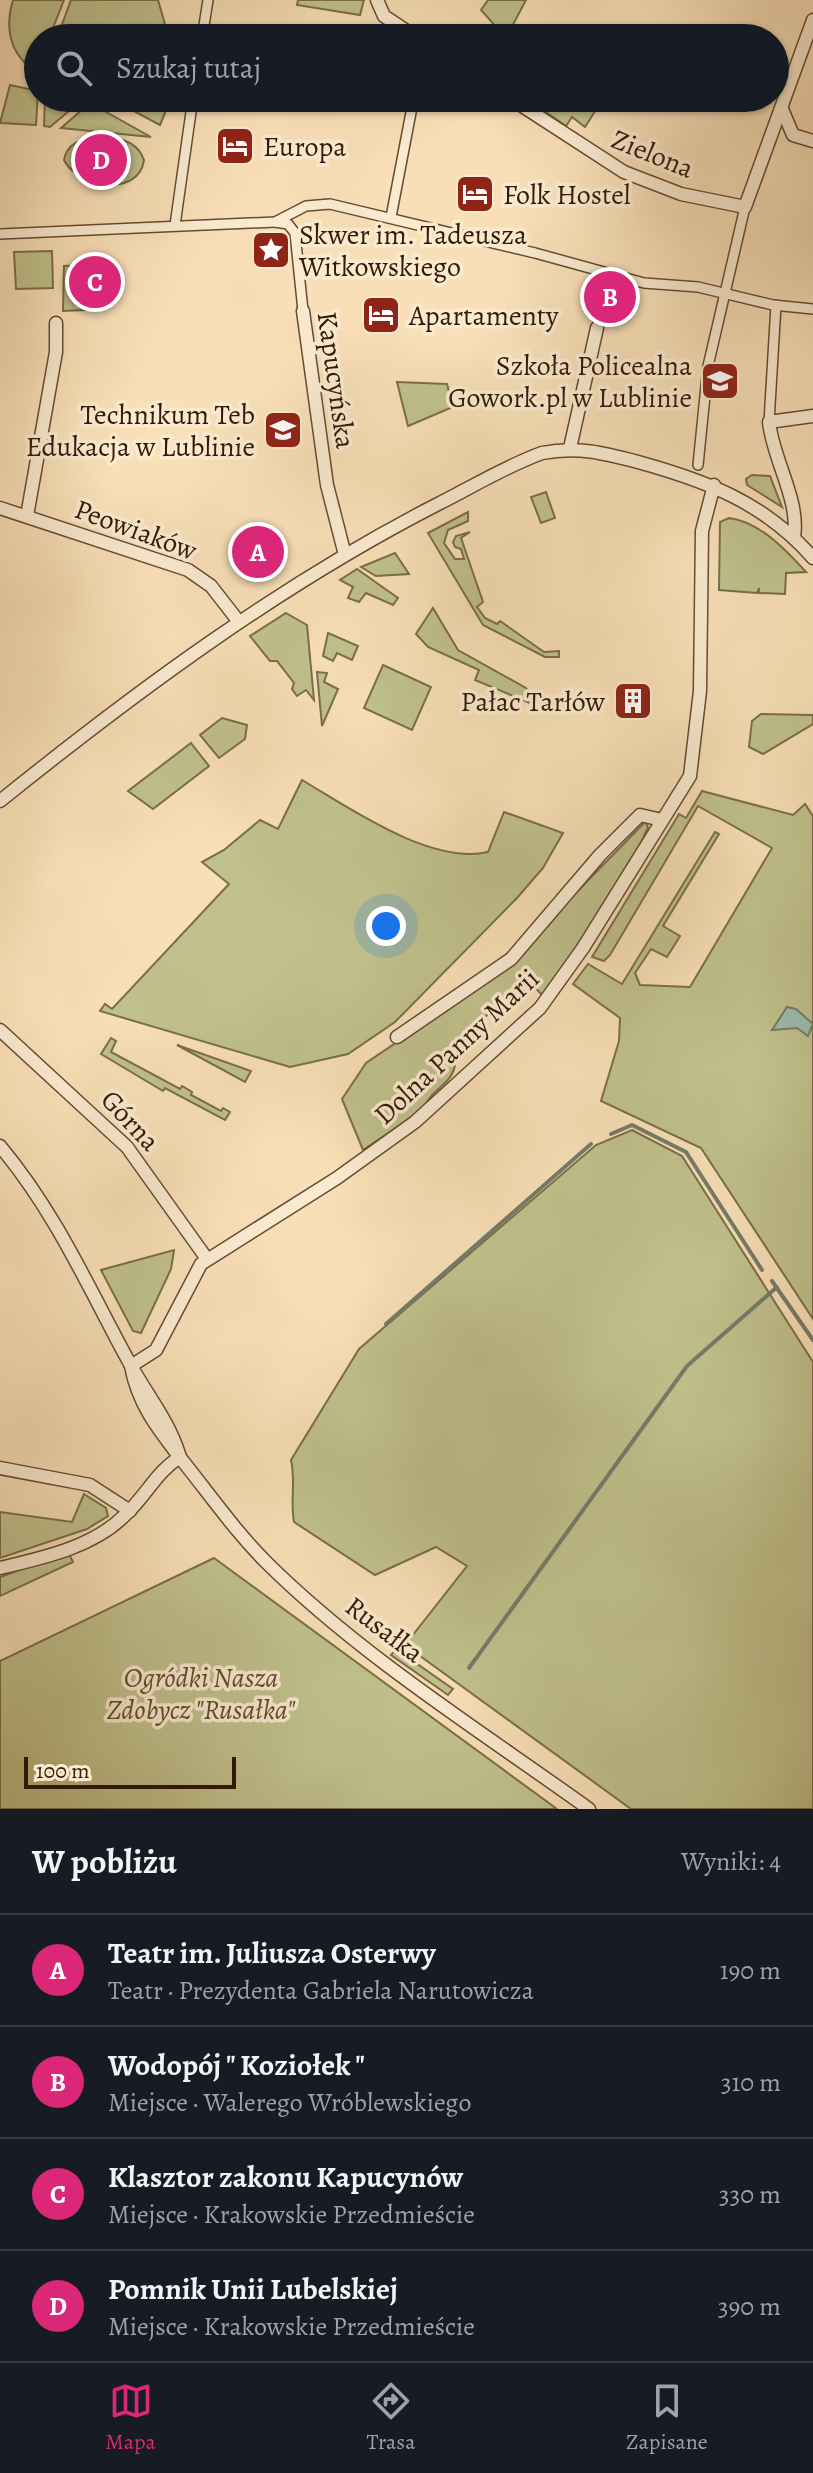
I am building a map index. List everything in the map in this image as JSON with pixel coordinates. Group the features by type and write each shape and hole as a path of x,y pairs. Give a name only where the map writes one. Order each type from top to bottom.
{"street":[{"path":"204,24 208,0"},
{"path":"377,0 384,16 396,24"},
{"path":"789,89 813,20"},
{"path":"175,225 191,112"},
{"path":"391,217 411,112"},
{"name":"Zielona","path":"532,112 624,172 681,194 745,207"},
{"path":"698,465 708,366 745,207 781,112"},
{"path":"783,112 793,135 813,141"},
{"path":"0,234 275,222 306,206 330,204 644,283 698,287 776,305 813,309"},
{"name":"Kapucyńska","path":"275,222 288,224 295,233 327,485 345,555"},
{"path":"570,448 609,274"},
{"path":"776,305 769,422 775,456 796,525 794,537"},
{"path":"27,516 56,352 56,323"},
{"path":"769,422 813,416"},
{"path":"0,801 239,622 345,555 529,458 570,448 598,451 714,485 757,508 794,537 813,558"},
{"name":"Dolna Panny Marii","path":"131,1366 156,1350 195,1272 207,1259 337,1178 415,1122 521,1027 570,969 690,776 700,691 702,531 714,485"},
{"name":"Peowiaków","path":"0,508 188,570 211,586 239,622"},
{"path":"397,1037 511,959 600,855 640,815 662,820"},
{"name":"Górna","path":"0,1030 127,1147 207,1259"},
{"path":"0,1146 59,1226 131,1366 135,1389 160,1435 180,1457 158,1473 130,1511 92,1539 0,1568"},
{"name":"Rusałka","path":"180,1457 239,1534 307,1599 589,1809"},
{"path":"0,1468 90,1485 130,1511"}],"green space":[{"path":"13,0 64,0 55,24 24,24 24,62 12,42 10,11"},
{"path":"71,0 158,0 165,24 62,24"},
{"path":"298,0 364,0 360,15 297,5"},
{"path":"488,0 526,0 513,24 494,24 481,10"},
{"path":"10,85 24,88 24,112 37,112 36,125 0,123"},
{"path":"44,112 68,112 50,127 44,126"},
{"path":"80,112 106,112 151,137 61,128"},
{"path":"136,112 165,112 160,125"},
{"path":"546,112 595,112 585,127 572,117 566,126"},
{"path":"102,136 128,142 141,154 144,160 140,172 131,180 120,184 94,182 81,177 64,160 73,145"},
{"path":"52,251 53,288 16,289 14,252"},
{"path":"84,265 85,310 63,311 64,266"},
{"path":"397,382 447,384 453,407 408,426"},
{"path":"752,475 770,476 782,507 747,485 746,479"},
{"path":"546,492 555,518 541,523 531,497"},
{"path":"468,512 468,521 448,530 444,543 455,559 464,559 461,549 455,547 453,542 456,536 470,532 461,538 483,602 477,607 485,618 497,624 500,621 544,652 559,651 559,657 545,657 483,625 428,533"},
{"path":"729,518 762,531 806,572 786,573 785,594 759,593 759,588 757,593 719,590 720,522"},
{"path":"395,553 409,574 376,576 361,567"},
{"path":"357,569 398,598 393,605 366,593 359,602 348,598 353,587 340,580"},
{"path":"433,608 458,650 526,688 531,695 530,703 475,680 479,670 428,647 416,634"},
{"path":"286,613 307,625 314,700 306,690 297,696 292,689 294,683 277,661 270,661 250,636"},
{"path":"328,633 358,646 352,660 337,653 333,661 323,656"},
{"path":"383,665 431,687 412,730 364,708"},
{"path":"317,672 327,673 324,682 338,689 322,726"},
{"path":"761,714 813,715 813,724 763,754 749,747 752,721"},
{"path":"222,718 247,725 245,739 219,758 200,735"},
{"path":"191,743 209,766 153,809 128,791"},
{"path":"302,780 392,832 442,850 466,854 488,852 504,812 563,833 543,868 517,898 395,1022 348,1054 290,1067 100,1011 105,1004 112,1009 229,884 202,862 224,850 260,820 278,829"},
{"path":"702,791 793,815 805,804 813,816 813,1319 701,1148 601,1101 619,1041 620,1018 573,984 588,964 622,984 715,832 719,834 663,926 680,936 667,957 651,949 635,973 640,985 690,987 772,848 698,806 610,955 604,961 592,957 679,814 686,818"},
{"path":"645,822 648,827 642,841 557,980 543,996 527,979 445,1053 455,1065 453,1072 424,1109 363,1150 342,1099 366,1063 495,976"},
{"path":"111,1038 116,1041 111,1052 180,1089 182,1086 192,1092 191,1095 221,1111 223,1108 230,1112 225,1120 165,1088 163,1091 101,1054"},
{"path":"177,1045 251,1071 245,1082"},
{"path":"632,1130 682,1156 813,1362 813,1809 631,1809 405,1645 467,1566 436,1547 375,1575 294,1522 291,1460 359,1349 596,1145"},
{"path":"174,1250 171,1269 141,1333 133,1331 101,1270"},
{"path":"84,1494 106,1508 108,1516 87,1529 0,1558 0,1512 72,1522"},
{"path":"68,1552 73,1562 0,1596 0,1577"},
{"name":"Ogródki Nasza Zdobycz \"Rusałka\"","path":"214,1558 557,1809 0,1809 0,1661"},
{"path":"396,1649 453,1689 448,1695 391,1655"}],"shaded area":[{"path":"787,1007 796,1009 813,1024 808,1036 797,1028 772,1030"}],"waterway":[{"path":"611,1134 632,1125 686,1152 762,1270"},
{"path":"386,1324 591,1144"},
{"path":"772,1281 813,1340"},
{"path":"469,1668 687,1366 777,1287"}],"place":[{"name":"Europa","path":"235,146"},
{"name":"Pomnik Unii Lubelskiej","path":"101,160"},
{"name":"Folk Hostel","path":"475,194"},
{"name":"Skwer im. Tadeusza Witkowskiego","path":"271,250"},
{"name":"Klasztor zakonu Kapucynów","path":"95,282"},
{"name":"Wodopój \" Koziołek \"","path":"610,297"},
{"name":"Apartamenty","path":"381,315"},
{"name":"Szkoła Policealna Gowork.pl w Lublinie","path":"720,381"},
{"name":"Technikum Teb Edukacja w Lublinie","path":"283,430"},
{"name":"Teatr im. Juliusza Osterwy","path":"258,552"},
{"name":"Pałac Tarłów","path":"633,701"}]}
